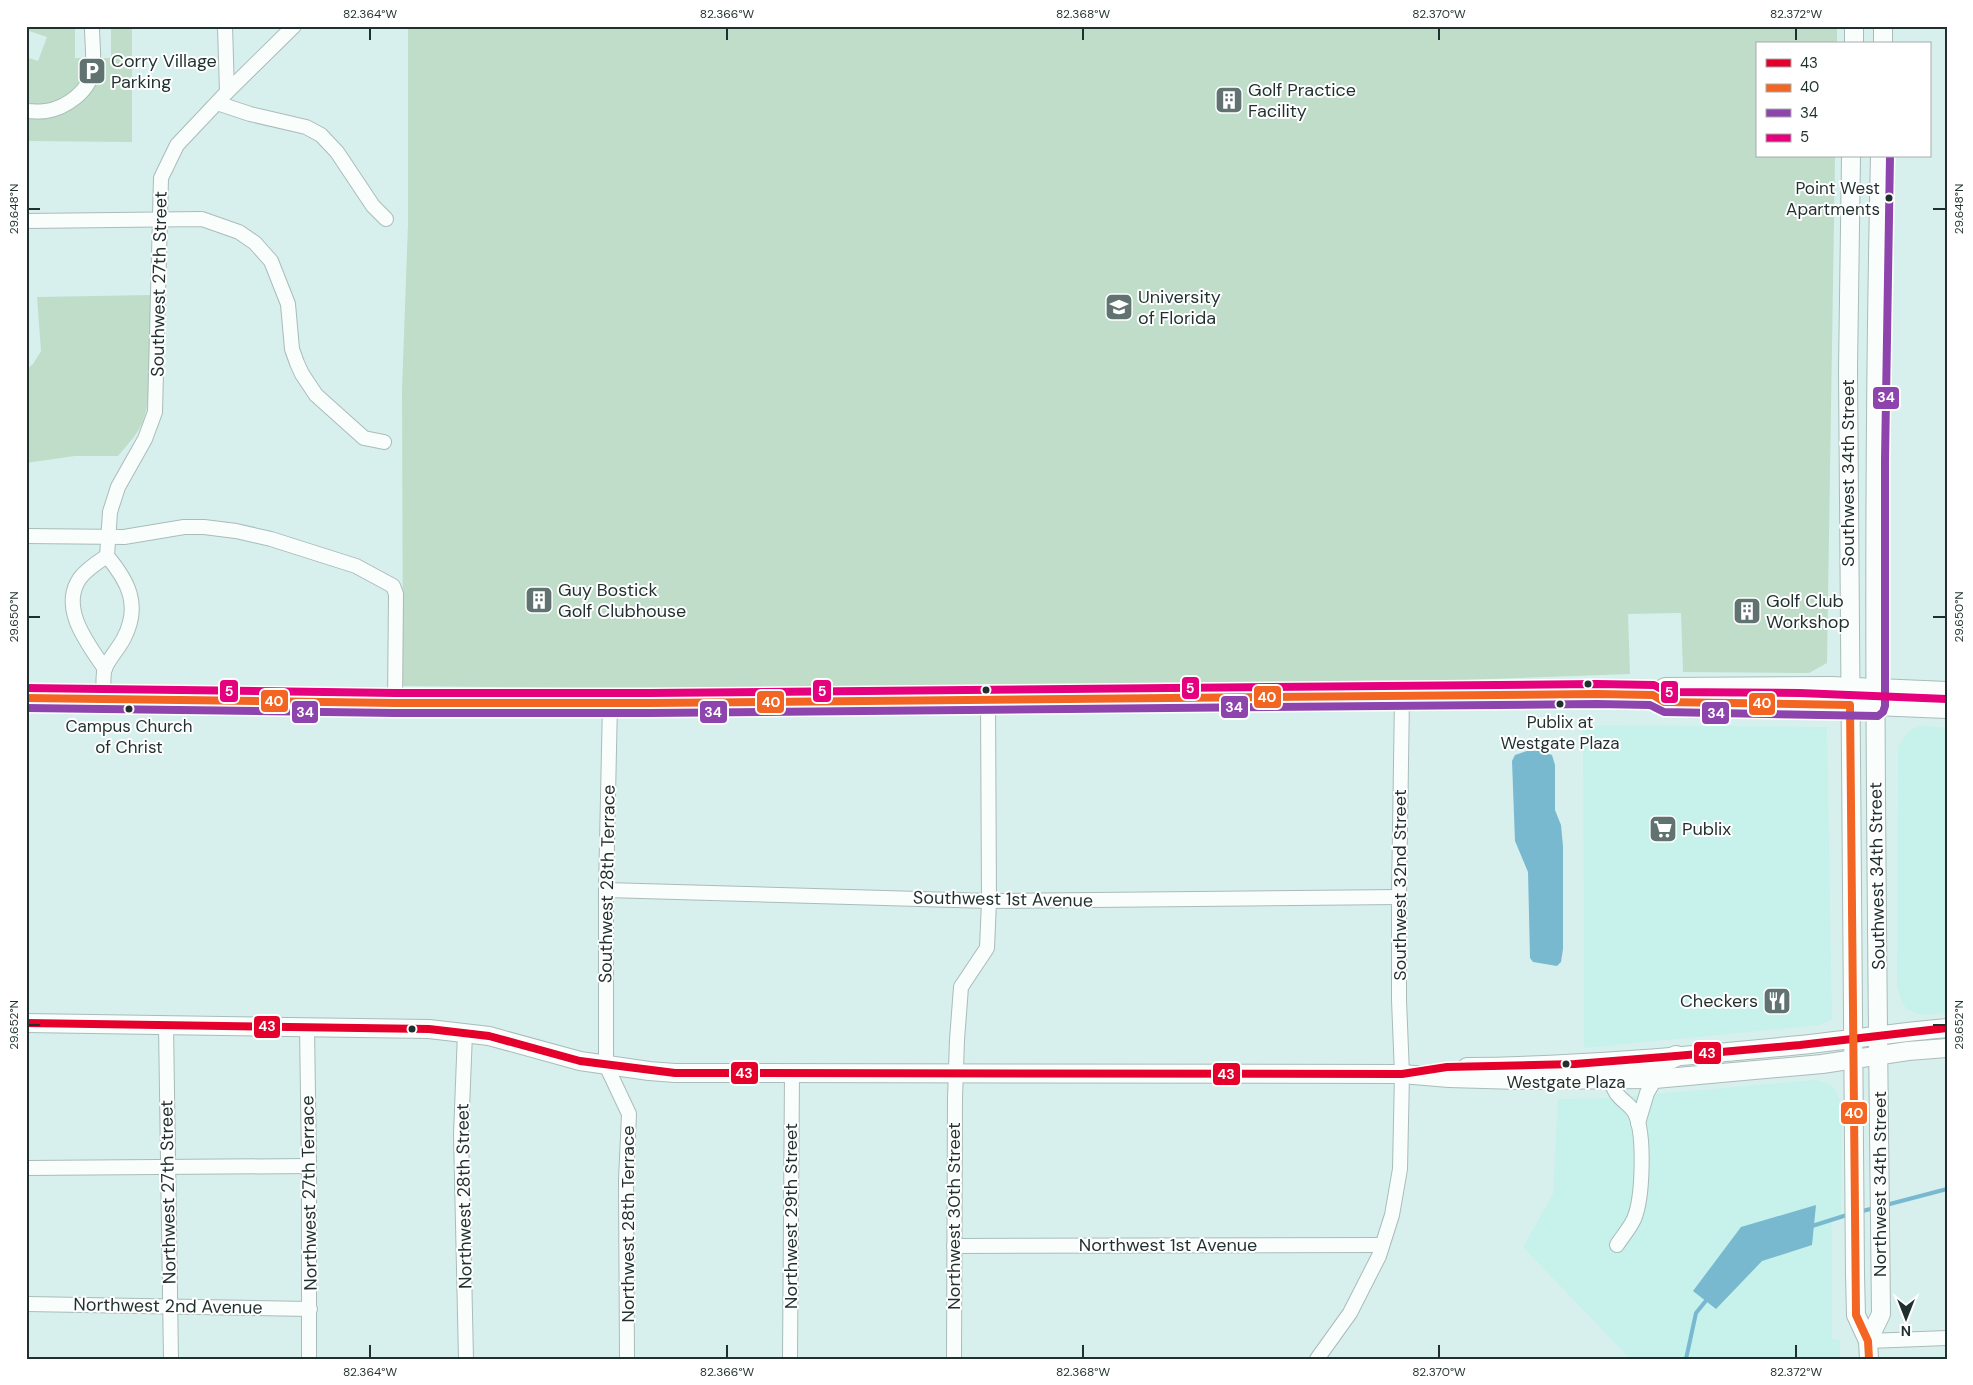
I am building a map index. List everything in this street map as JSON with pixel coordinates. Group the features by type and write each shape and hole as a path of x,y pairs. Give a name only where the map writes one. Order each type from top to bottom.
{"highway":[{"path":"1610,1080 1625,1068 1656,1066 1676,1056"}],"main road":[{"path":"1854,26 1854,42"},
{"path":"1883,26 1883,42"},
{"name":"Southwest 34th Street","path":"1851,158 1848,370 1849,686 1854,1059"},
{"name":"Southwest 34th Street","path":"1880,158 1875,460 1874,687 1880,1055"},
{"path":"1652,695 1665,686 1849,686 1947,691"},
{"path":"26,698 395,703 610,703 1652,695 1664,702 1800,703 1947,709"},
{"path":"26,1023 429,1029 488,1036 580,1061 675,1073 1402,1074 1449,1078 1610,1080 1654,1079 1822,1064 1880,1055 1947,1048"},
{"path":"1402,1074 1447,1067 1575,1064 1676,1056 1947,1028"},
{"name":"Northwest 34th Street","path":"1868,1341 1881,1314 1880,1055"},
{"name":"Northwest 34th Street","path":"1854,1059 1856,1316 1868,1341 1868,1359"}],"street":[{"path":"26,111 46,111 58,107 79,95 84,89 92,71 92,26"},
{"path":"225,26 227,92"},
{"name":"Southwest 27th Street","path":"107,556 110,512 118,487 144,439 155,412 161,178 177,145 227,92 294,26"},
{"path":"217,103 250,114 306,127 321,135 338,152 374,206 386,219"},
{"path":"26,220 202,219 239,232 255,243 271,261 288,304 292,349 302,374 316,395 364,438 384,442"},
{"path":"26,536 124,537 184,527 204,527 236,531 356,566 392,585 396,594 395,703"},
{"path":"104,699 105,669 127,632 132,610 130,592 126,583 107,556 80,578 76,584 74,600 75,617 80,631 105,669"},
{"name":"Southwest 32nd Street","path":"1317,1359 1350,1313 1379,1256 1392,1214 1400,1169 1402,1074 1399,1000 1399,897 1402,697"},
{"name":"Northwest 30th Street","path":"954,1359 957,1040 961,987 987,948 989,901 988,701"},
{"name":"Southwest 28th Terrace","path":"606,1065 606,890 610,703"},
{"name":"Southwest 1st Avenue","path":"606,890 989,901 1399,897"},
{"name":"Northwest 27th Street","path":"166,1025 170,1359"},
{"name":"Northwest 27th Terrace","path":"307,1027 309,1359"},
{"name":"Northwest 28th Street","path":"465,1033 461,1134 466,1359"},
{"name":"Northwest 28th Terrace","path":"606,1065 629,1114 626,1180 627,1359"},
{"name":"Northwest 29th Street","path":"790,1359 792,1074"},
{"path":"1617,1244 1634,1220 1641,1190 1638,1123 1647,1093 1654,1079"},
{"path":"1610,1080 1616,1093 1631,1107 1638,1123"},
{"path":"26,1168 309,1166"},
{"name":"Northwest 1st Avenue","path":"954,1246 1382,1245"},
{"name":"Northwest 2nd Avenue","path":"26,1304 310,1309"},
{"path":"1868,1341 1947,1338"}],"shaded area":[{"path":"26,26 75,26 75,58 88,58 86,70 76,89 60,100 49,104 26,106 26,57 38,61 47,37 26,30"},
{"path":"111,26 132,26 132,142 26,141 26,116 60,111 98,58 111,58"},
{"name":"University of Florida","path":"408,26 1837,26 1837,42 1756,42 1756,158 1835,158 1827,663 1809,673 1683,672 1681,613 1628,614 1630,674 1408,682 660,689 403,686 402,389 408,224"},
{"path":"150,295 150,390 144,418 133,438 118,456 75,456 26,463 26,370 33,364 41,351 37,297"},
{"path":"1583,725 1827,727 1832,1019 1820,1025 1584,1048"},
{"path":"1919,726 1947,728 1947,1013 1926,1015 1917,1014 1907,1009 1901,1001 1897,985 1898,747 1909,731"},
{"path":"1816,1080 1827,1083 1835,1089 1842,1106 1841,1219 1832,1221 1832,1339 1840,1340 1840,1359 1630,1359 1523,1247 1553,1194 1558,1099 1608,1098"}],"water":[{"path":"1527,751 1540,751 1552,755 1555,765 1555,810 1561,825 1563,846 1563,949 1561,962 1557,966 1533,962 1530,958 1528,872 1515,841 1512,761 1515,755"},
{"path":"1816,1205 1812,1245 1762,1261 1716,1309 1693,1291 1741,1227"}],"waterway":[{"path":"1886,1205 1947,1189"},
{"path":"1859,1212 1874,1208"},
{"path":"1809,1227 1850,1214"},
{"path":"1686,1359 1696,1313 1709,1297"}],"transit line":[{"name":"34","path":"26,708 395,713 650,713 1597,704 1650,705 1664,712 1878,716 1883,712 1885,706 1885,460 1890,158"},
{"name":"5","path":"26,688 395,693 650,693 1597,684 1654,685 1667,692 1800,693 1947,699"},
{"name":"40","path":"26,698 395,703 650,703 1597,694 1653,695 1664,702 1850,705 1856,1315 1868,1341 1869,1359"},
{"name":"43","path":"26,1023 429,1029 489,1036 580,1061 675,1073 1402,1074 1447,1067 1575,1064 1676,1056 1800,1045 1947,1028"}],"place":[{"name":"Corry Village Parking","path":"92,71"},
{"name":"Golf Practice Facility","path":"1229,100"},
{"name":"Point West Apartments","path":"1889,198"},
{"name":"University of Florida","path":"1119,307"},
{"name":"Guy Bostick Golf Clubhouse","path":"539,600"},
{"name":"Golf Club Workshop","path":"1747,611"},
{"name":"Publix at Westgate Plaza","path":"1560,704"},
{"name":"Campus Church of Christ","path":"129,709"},
{"name":"Publix","path":"1663,829"},
{"name":"Checkers","path":"1777,1001"},
{"name":"Westgate Plaza","path":"1566,1064"}]}
